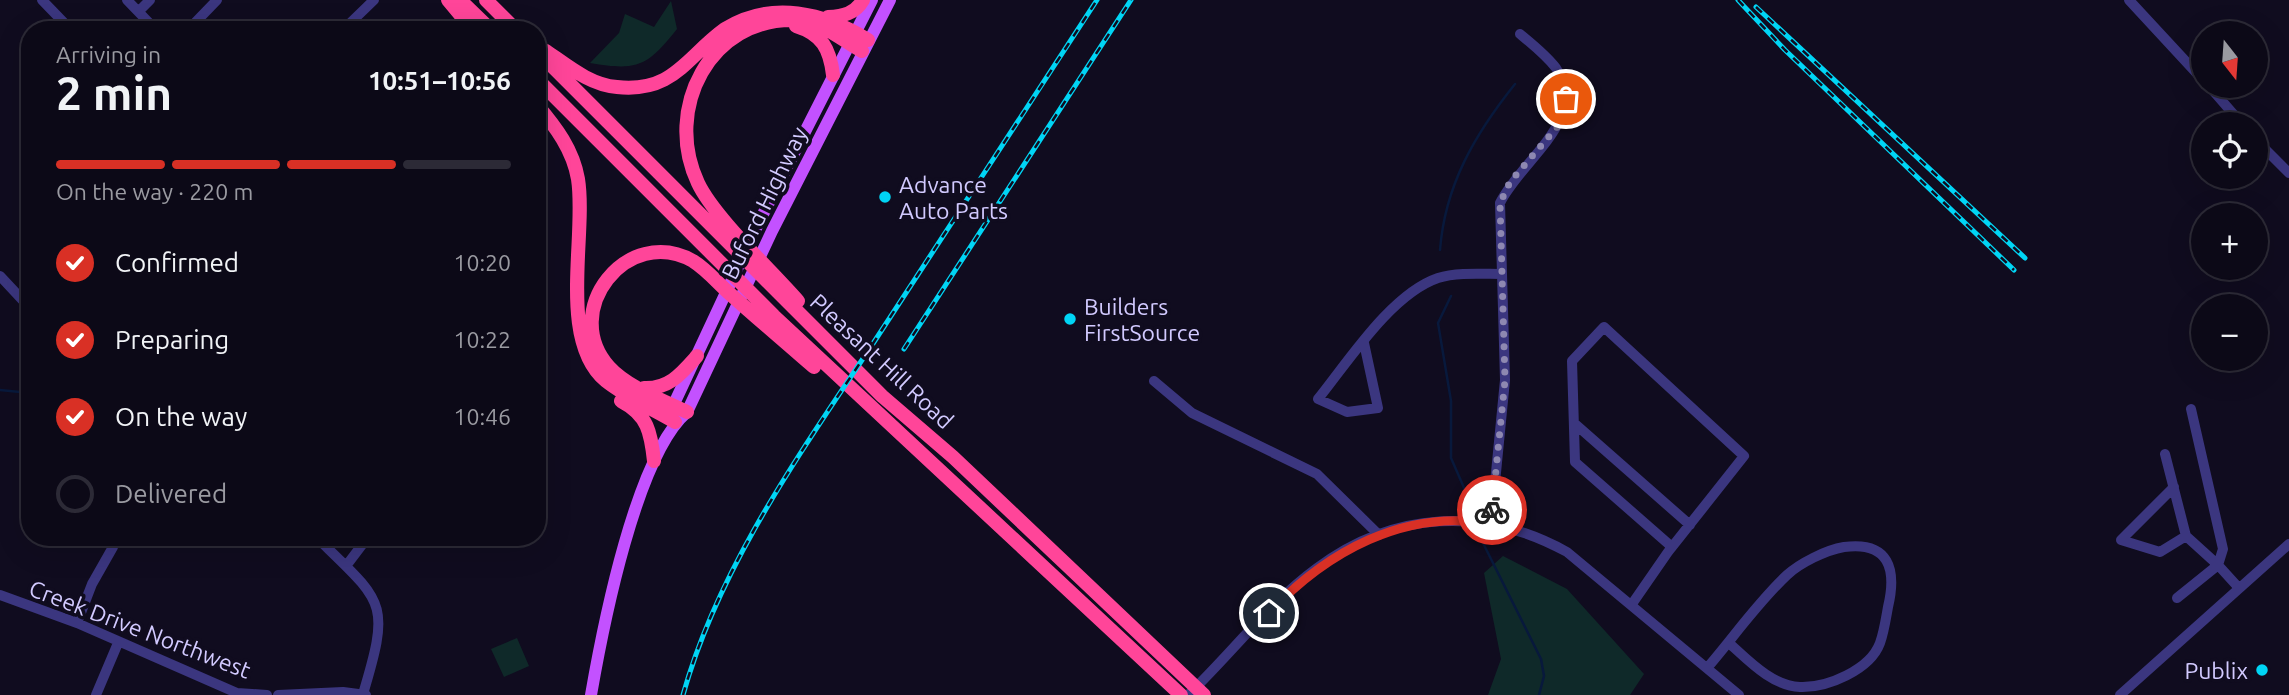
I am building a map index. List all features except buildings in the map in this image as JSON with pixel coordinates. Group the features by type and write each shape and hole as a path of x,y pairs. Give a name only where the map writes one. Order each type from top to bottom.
{"highway":[{"path":"448,0 466,21"},
{"path":"460,0 482,21"},
{"path":"486,0 507,21"},
{"path":"546,50 593,81 615,87 636,87 670,78 724,30 746,17 769,11 793,10 828,17 847,15 859,7 863,0"},
{"path":"828,17 852,38"},
{"path":"865,46 818,24 797,20 769,22 747,28 726,41 704,69 691,97 686,117 688,157 698,184 714,207 882,396"},
{"path":"704,69 732,43 751,33 769,27 794,25 809,30 822,39 828,48 833,75"},
{"name":"Pleasant Hill Road","path":"546,60 882,396 963,467 1196,692"},
{"name":"Pleasant Hill Road","path":"546,88 774,316 902,439 1181,695"},
{"path":"546,115 571,153 578,179 580,328 581,339 590,362 605,380 675,422"},
{"path":"580,218 569,274 570,330 576,355 600,388 635,408 651,432 654,461"},
{"path":"680,409 609,367 596,348 592,310 600,285 624,262 648,253 665,253 692,261 857,405 902,439"},
{"path":"639,387 660,387 671,383 697,356"}],"main road":[{"name":"Buford Highway","path":"591,695 611,597 654,461 675,422 697,356 758,224 872,0"},
{"name":"Buford Highway","path":"680,409 731,321 772,231 890,0"}],"street":[{"path":"42,0 62,21"},
{"path":"127,0 148,21"},
{"path":"139,11 150,0"},
{"path":"197,21 217,0"},
{"path":"352,21 373,0"},
{"path":"2129,0 2191,67"},
{"path":"1491,524 1505,380 1500,203 1510,182 1558,126 1565,109 1565,89 1560,75 1520,34"},
{"path":"2219,98 2232,112"},
{"path":"2268,152 2289,173"},
{"path":"1364,343 1378,408 1347,412 1318,399 1391,310 1428,282 1441,277 1502,274"},
{"path":"0,276 21,298"},
{"path":"1632,604 1672,547 1744,456 1604,327 1573,360 1575,462 1672,547"},
{"path":"1154,381 1192,413 1317,474 1379,535"},
{"path":"2177,598 2218,565 2223,549 2191,410"},
{"path":"1574,423 1690,525"},
{"path":"2165,454 2186,536 2238,587"},
{"path":"2174,487 2122,540 2160,552 2186,536"},
{"path":"1196,692 1285,596 1317,568 1379,535 1423,523 1454,519 1491,524 1536,535 1567,552 1740,695"},
{"path":"2120,695 2289,544"},
{"path":"278,695 364,695 378,644 380,619 372,595 325,546"},
{"path":"346,566 361,546"},
{"path":"1707,668 1788,574 1816,558 1838,548 1855,546 1876,550 1891,567 1894,582 1880,646 1860,666 1833,682 1799,687 1772,678 1729,643"},
{"path":"76,623 92,584 113,547"},
{"name":"Creek Drive Northwest","path":"0,595 76,623 237,692 267,695"},
{"path":"96,695 118,643"}],"green space":[{"path":"671,1 677,29 649,59 630,66 590,63 619,33 625,14 654,27"},
{"path":"1503,556 1567,589 1644,674 1630,695 1488,695 1501,659 1484,573"},
{"path":"517,638 529,666 504,677 491,649"}],"waterway":[{"path":"1440,250 1448,204 1464,161 1487,122 1515,84"},
{"path":"1451,296 1438,323 1451,401 1451,458 1472,506"},
{"path":"0,390 21,392"},
{"path":"1481,539 1541,659 1544,676 1539,695"}],"railway":[{"path":"683,695 718,601 765,511 818,425 1097,0"},
{"path":"904,349 1131,0"},
{"path":"1738,0 1785,50 2014,270"},
{"path":"1756,7 2025,258"}],"way so far":[{"path":"1492,510 1505,380 1500,203 1510,182 1558,126 1564,116 1566,99"}],"place":[{"name":"Advance Auto Parts","path":"885,197"},
{"name":"Builders FirstSource","path":"1070,319"},
{"name":"Publix","path":"2262,670"}],"route":[{"path":"1269,613 1317,568 1350,548 1387,531 1423,523 1454,519 1491,524 1492,510"}]}
